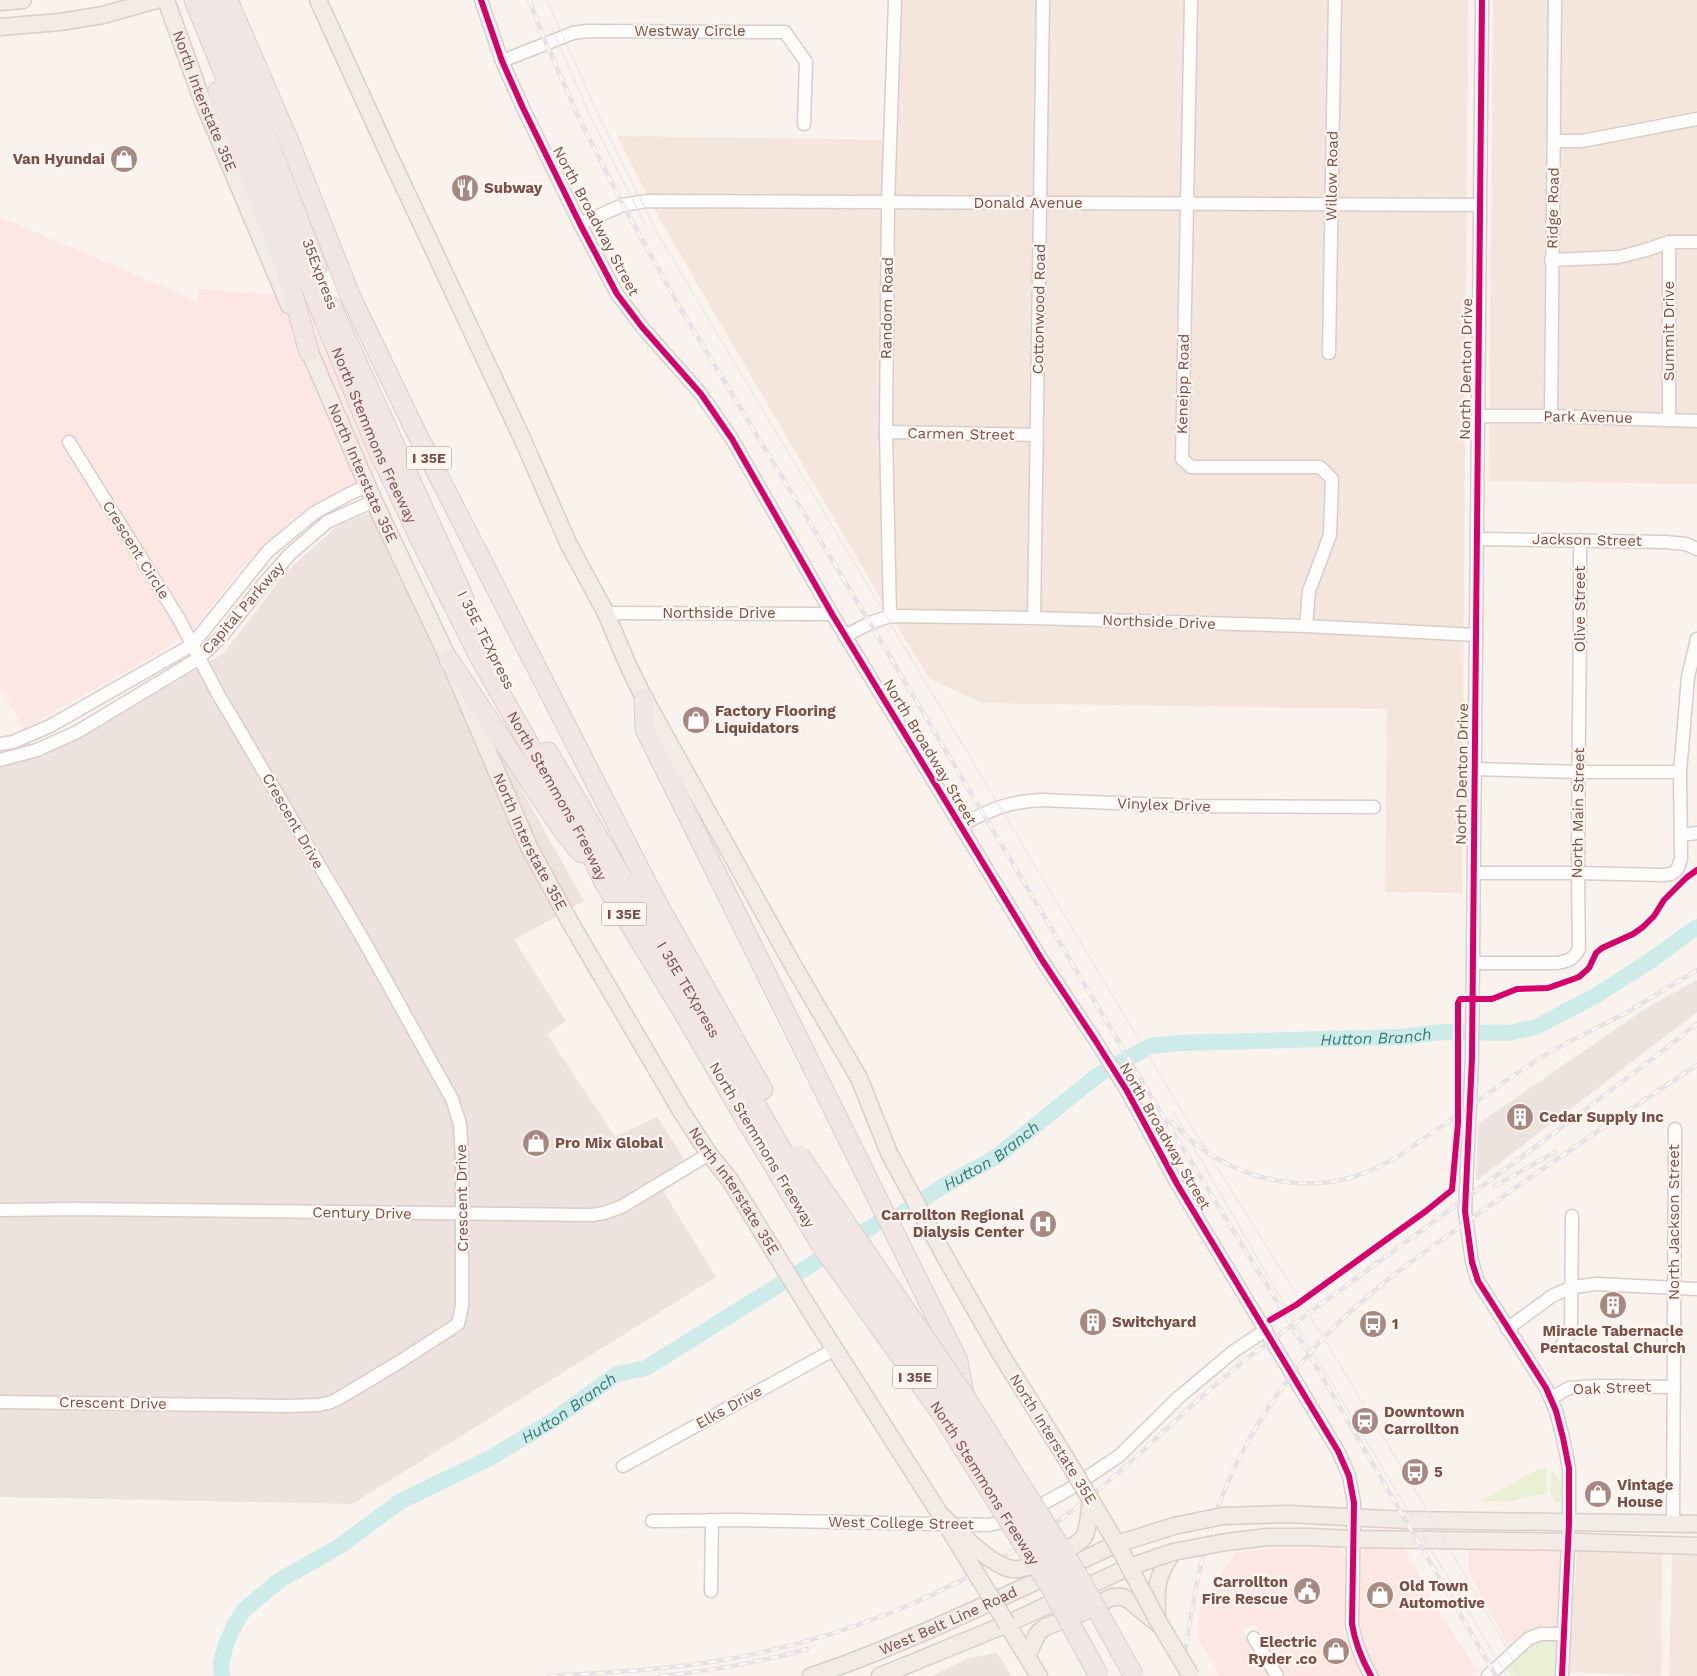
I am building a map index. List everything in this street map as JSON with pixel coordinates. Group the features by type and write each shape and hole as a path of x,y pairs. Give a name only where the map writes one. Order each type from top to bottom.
{"highway":[{"path":"180,0 240,147 286,269 309,352"},
{"name":"North Stemmons Freeway","path":"194,0 376,446 480,658 584,840 604,882 683,1012 744,1118 787,1160 964,1395 1077,1574 1134,1676"},
{"name":"35Express","path":"208,0 270,146 305,234 327,298 440,545"},
{"name":"North Stemmons Freeway","path":"228,0 291,146 350,295 416,432 787,1160 821,1244 943,1416 1052,1590 1099,1676"},
{"name":"I 35E TEXpress","path":"440,545 486,646 787,1160 1041,1540 1120,1676"},
{"path":"449,660 561,828 604,882"},
{"path":"644,698 645,729 958,1361 964,1395"}],"main road":[{"path":"0,2 23,0"},
{"path":"0,27 60,22 103,15 155,0"},
{"name":"North Interstate 35E","path":"166,0 201,97 309,352 367,486 449,660 498,779 529,847 616,1000 709,1154 730,1180 813,1315 940,1514 1039,1676"},
{"name":"North Interstate 35E","path":"318,0 392,162 522,436 569,545 606,613 644,698 794,967 859,1078 896,1166 931,1231 1000,1353 1117,1544 1160,1624 1191,1676"},
{"path":"940,1514 998,1564 1011,1569 1023,1568 1076,1544 1082,1539 1088,1524 1091,1501"},
{"name":"West Belt Line Road","path":"811,1676 859,1660 994,1602 1117,1544 1157,1530 1222,1516 1266,1514 1464,1521 1697,1524"},
{"name":"West Belt Line Road","path":"880,1676 1007,1624 1129,1567 1173,1552 1226,1542 1268,1537 1311,1537 1568,1541 1697,1546"},
{"path":"1160,1624 1157,1581 1161,1570 1173,1552"},
{"path":"1027,1656 1038,1633 1045,1627 1080,1613 1112,1597 1123,1597 1160,1624"}],"street":[{"name":"North Broadway Street","path":"481,0 502,60 523,108 580,224 618,294 642,327 701,394 722,423 845,636 1042,960 1127,1091 1177,1184 1338,1451 1349,1476 1352,1490 1352,1624 1354,1640 1371,1676"},
{"name":"Random Road","path":"890,616 886,432 888,203 895,0"},
{"name":"Cottonwood Road","path":"1034,618 1044,0"},
{"name":"Keneipp Road","path":"1190,0 1188,204 1182,459 1191,467 1320,467 1332,479 1330,535 1309,591 1306,626"},
{"name":"Willow Road","path":"1329,353 1335,0"},
{"name":"North Denton Drive","path":"1482,0 1473,1004 1465,1208 1472,1262 1478,1282 1507,1329 1536,1370 1551,1398 1561,1428 1568,1462 1569,1523 1562,1676"},
{"name":"Ridge Road","path":"1551,416 1555,0"},
{"name":"Westway Circle","path":"502,60 573,33 587,31 785,32 806,62 804,124"},
{"path":"1554,141 1582,141 1697,119"},
{"name":"Donald Avenue","path":"580,224 623,205 647,201 1480,205"},
{"path":"1551,260 1619,257 1669,242 1697,242"},
{"name":"Summit Drive","path":"1669,242 1669,420"},
{"name":"Park Avenue","path":"1478,416 1697,420"},
{"name":"Carmen Street","path":"886,432 1037,435"},
{"name":"Crescent Circle","path":"70,442 178,619 198,659"},
{"name":"Capital Parkway","path":"0,744 13,742 50,726 192,646 268,552 314,513 367,486"},
{"name":"Capital Parkway","path":"0,760 37,750 76,732 198,659 222,636 290,554 328,522 374,501"},
{"name":"Jackson Street","path":"1477,539 1665,542 1686,544 1697,549"},
{"name":"Olive Street","path":"1580,540 1580,678"},
{"name":"Northside Drive","path":"606,613 832,614"},
{"name":"Northside Drive","path":"845,636 870,623 890,616 1306,626 1476,636"},
{"path":"1474,874 1577,873 1663,875 1671,874 1677,870 1681,859 1680,772 1688,677 1697,639"},
{"name":"Crescent Drive","path":"0,1402 285,1406 328,1403 401,1361 458,1324 462,1306 463,1214 461,1134 452,1099 364,941 198,659"},
{"name":"North Main Street","path":"1473,964 1556,964 1574,958 1579,949 1577,873 1580,678"},
{"path":"1475,769 1680,772"},
{"name":"Vinylex Drive","path":"960,825 1002,805 1021,801 1041,800 1192,806 1374,807"},
{"path":"1681,835 1697,833"},
{"name":"North Jackson Street","path":"1673,1524 1675,1129"},
{"name":"Century Drive","path":"0,1210 77,1209 592,1215 621,1207 709,1154"},
{"path":"1561,1347 1571,1328 1572,1216"},
{"path":"1507,1329 1552,1296 1572,1287 1597,1284 1697,1289"},
{"name":"West College Street","path":"652,1521 909,1522 989,1525 1009,1520 1068,1490 1119,1456 1178,1398 1234,1351 1266,1330"},
{"name":"Elks Drive","path":"623,1466 835,1348"},
{"name":"Oak Street","path":"1551,1398 1569,1388 1597,1386 1674,1387"},
{"path":"711,1592 712,1520"},
{"path":"1488,1676 1528,1639 1540,1634 1564,1634"},
{"path":"1254,1638 1276,1676"}],"shaded area":[{"path":"902,0 1468,0 1462,893 1385,892 1387,709 981,703 929,678 885,606 654,209 617,136 897,140"},
{"path":"1493,0 1697,0 1697,484 1489,481"},
{"path":"2,218 197,301 199,289 317,298 390,465 298,515 246,563 198,623 174,644 24,729 0,686 0,219"},
{"path":"373,511 386,548 584,901 514,940 566,1021 547,1034 615,1137 657,1117 693,1173 663,1191 716,1277 352,1504 0,1497 0,766 15,763 94,730 224,653 285,573 337,526"},
{"path":"1697,980 1697,1012 1476,1181 1478,1124 1648,1007"},
{"path":"1403,1546 1434,1603 1478,1673 1472,1676 1379,1676 1364,1644 1359,1617 1361,1557 1362,1552 1366,1548"},
{"path":"1469,1546 1564,1549 1560,1627 1509,1647 1469,1573"},
{"path":"1335,1547 1343,1552 1345,1558 1344,1632 1358,1665 1365,1676 1286,1676 1256,1625 1241,1629 1268,1676 1220,1676 1198,1638 1200,1608 1236,1552 1283,1548"},
{"path":"1577,1550 1662,1552 1661,1676 1566,1672 1569,1607 1575,1586"},
{"path":"1672,1555 1697,1555 1697,1676 1669,1676"},
{"path":"997,1653 1012,1676 932,1676 966,1659"}],"green space":[{"path":"1546,1468 1547,1494 1523,1497 1512,1502 1479,1500 1488,1497 1538,1469"},
{"path":"1552,1470 1560,1481 1561,1502 1554,1502 1554,1498 1550,1494"},
{"path":"1553,1637 1560,1644 1557,1676 1511,1676 1506,1668 1521,1651 1537,1641"}],"waterway":[{"name":"Hutton Branch","path":"222,1676 221,1663 226,1644 235,1624 244,1610 280,1580 340,1546 401,1501 490,1458 552,1421 617,1374 646,1368 881,1221 893,1219 945,1185 996,1157 1098,1075 1150,1046 1179,1043 1401,1037 1441,1032 1508,1033 1536,1027 1595,996 1647,963 1697,927"}],"tram line":[{"path":"547,0 598,114 659,236 1169,1090 1334,1355 1420,1498 1502,1639 1520,1676"},
{"path":"552,28 590,116 645,224"},
{"path":"1173,1111 1270,1280 1507,1676"}],"railway":[{"path":"529,0 578,116 623,205 679,306 1146,1088 1309,1354 1496,1676"},
{"path":"1172,1122 1210,1154 1231,1166 1255,1175 1279,1181 1303,1183 1328,1182 1353,1177 1399,1156 1551,1051 1624,1014 1697,970"},
{"path":"549,1676 698,1664 750,1655 801,1643 900,1609 948,1587 994,1562 1038,1535 1081,1504 1211,1388 1256,1352 1533,1149 1697,1024"},
{"path":"1182,1676 1198,1576 1219,1503 1254,1431 1285,1384 1302,1363 1320,1342 1360,1303 1403,1268 1532,1176 1697,1065"},
{"path":"1495,1186 1555,1152"},
{"path":"660,1676 734,1666 807,1649"}],"cycle path":[{"path":"481,0 502,61 523,108 617,294 642,327 701,394 732,439 832,614 1042,960 1127,1091 1177,1184 1338,1451 1349,1476 1354,1503 1352,1624 1359,1650 1371,1676"},
{"path":"1482,0 1472,1058 1465,1211 1472,1262 1478,1281 1546,1388 1556,1411 1563,1438 1569,1468 1569,1523 1562,1676"},
{"path":"1270,1320 1296,1305 1452,1190 1458,1123 1458,1003 1460,999 1492,999 1517,989 1548,988 1579,977 1589,968 1596,953 1643,927 1654,916 1664,900 1697,870"}],"place":[{"name":"Van Hyundai","path":"124,159"},
{"name":"Subway","path":"465,188"},
{"name":"Factory Flooring Liquidators","path":"696,720"},
{"name":"Cedar Supply Inc","path":"1520,1117"},
{"name":"Pro Mix Global","path":"536,1143"},
{"name":"Carrollton Regional Dialysis Center","path":"1043,1224"},
{"name":"Miracle Tabernacle Pentacostal Church","path":"1613,1305"},
{"name":"Switchyard","path":"1093,1322"},
{"name":"1","path":"1373,1324"},
{"name":"Downtown Carrollton","path":"1365,1421"},
{"name":"5","path":"1415,1472"},
{"name":"Vintage House","path":"1598,1494"},
{"name":"Carrollton Fire Rescue","path":"1307,1591"},
{"name":"Old Town Automotive","path":"1380,1595"},
{"name":"Electric Ryder .co","path":"1336,1651"}]}
